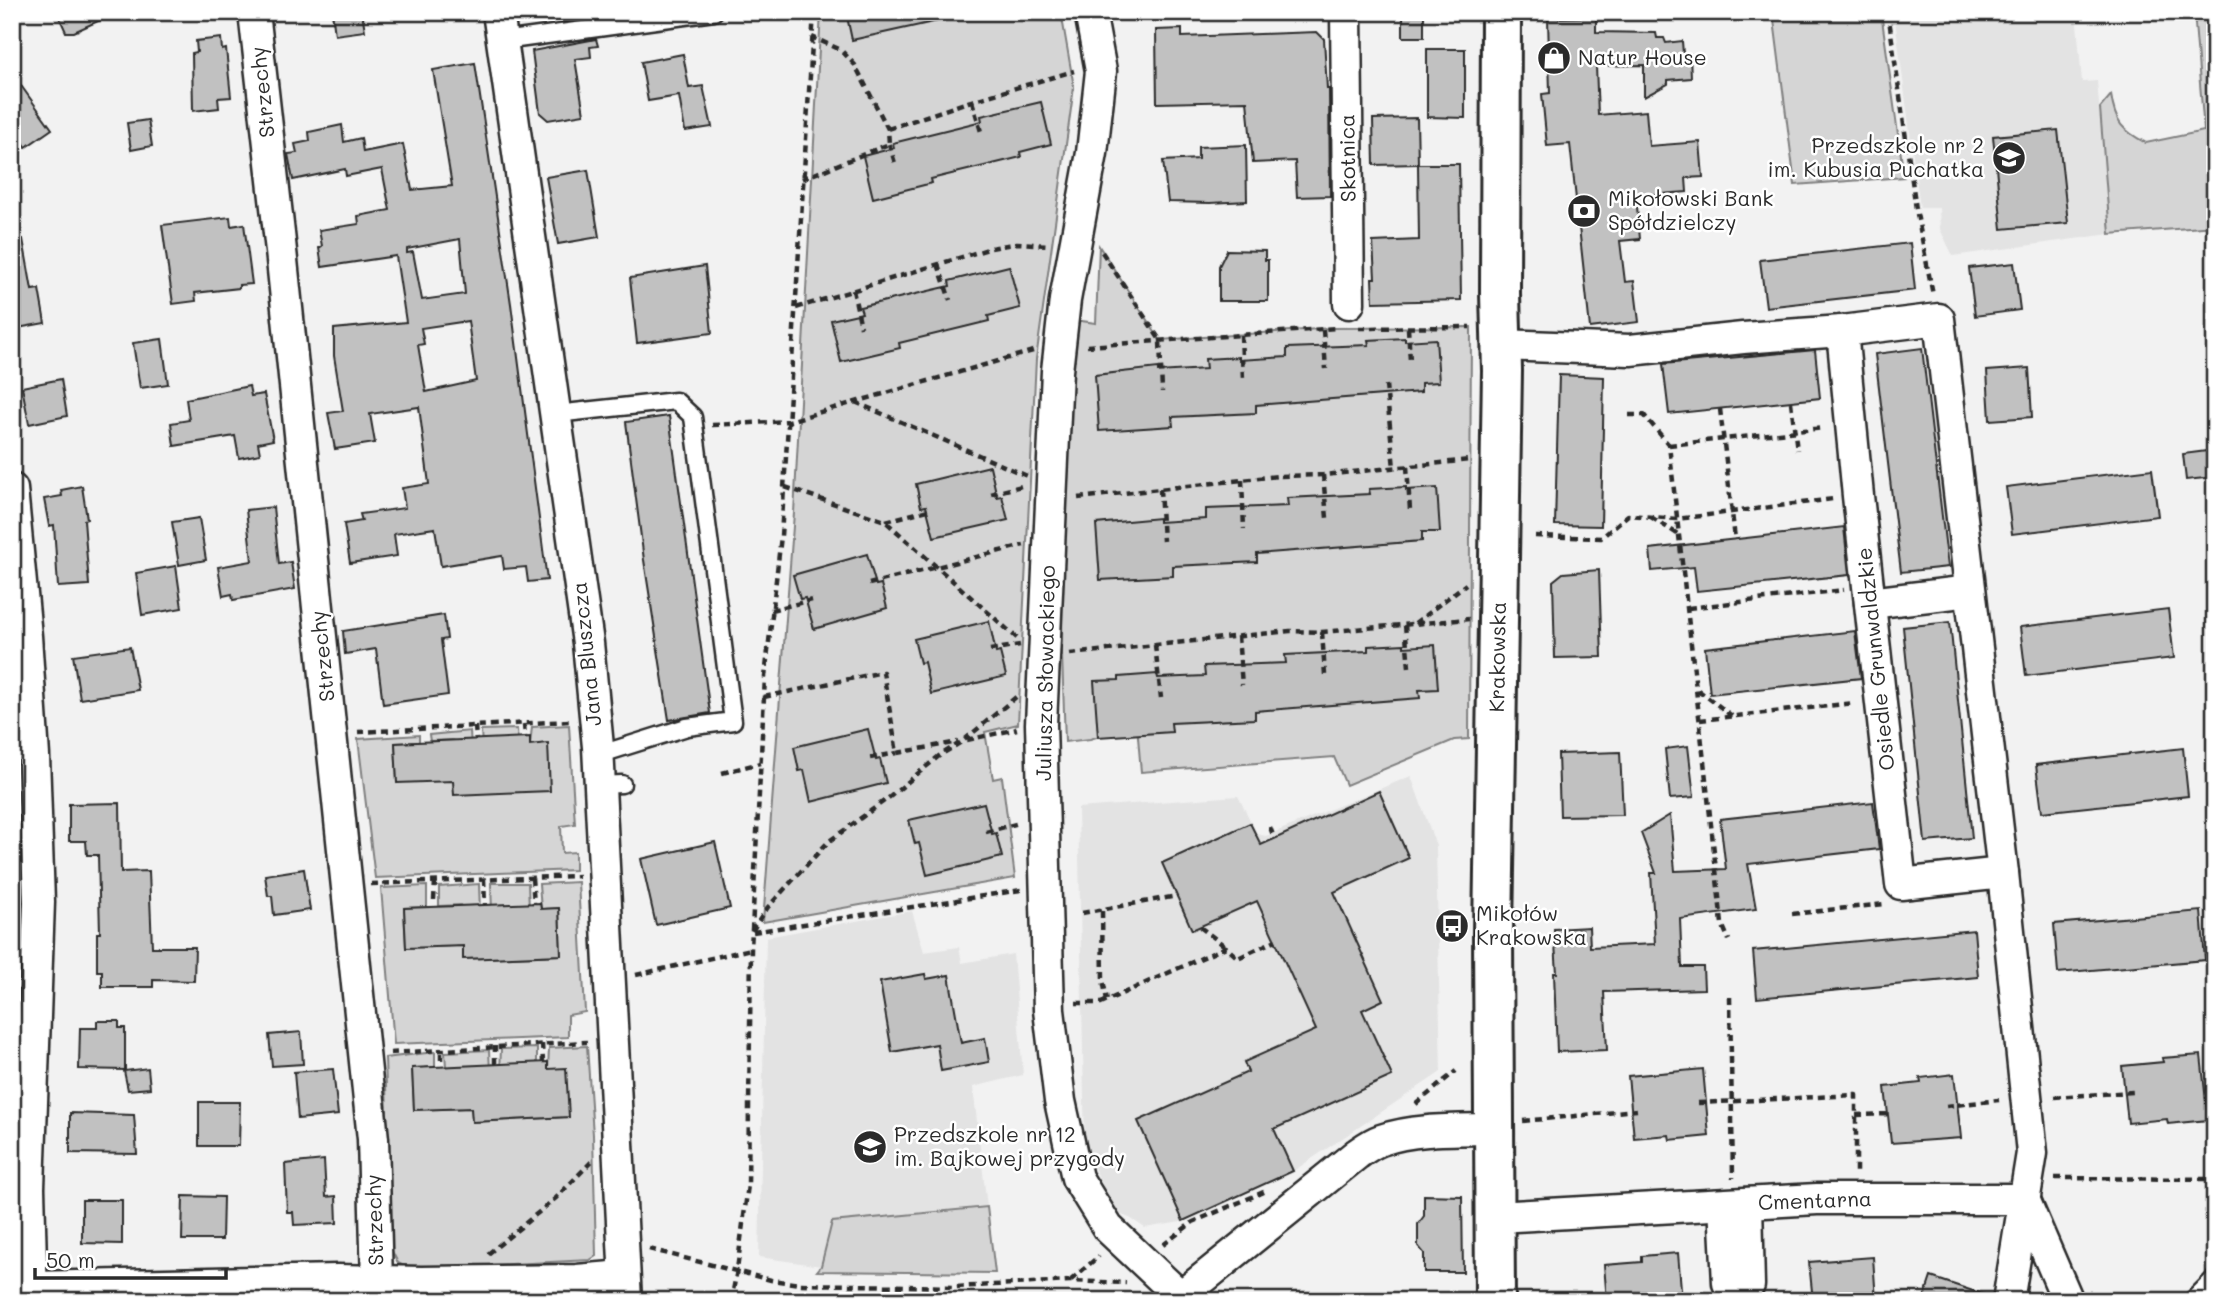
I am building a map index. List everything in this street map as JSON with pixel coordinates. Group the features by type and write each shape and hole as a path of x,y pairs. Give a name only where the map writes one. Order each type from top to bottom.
{"street":[{"name":"Strzechy","path":"254,12 373,1139 377,1292"},
{"name":"Juliusza Słowackiego","path":"1090,12 1101,71 1092,153 1075,246 1039,487 1044,657 1041,724 1049,1010 1060,1101 1077,1178 1138,1274 1177,1299"},
{"name":"Skotnica","path":"1346,12 1350,320"},
{"name":"Krakowska","path":"1496,1301 1496,1217 1508,1125 1493,933 1486,336 1502,12"},
{"name":"Jana Bluszcza","path":"501,27 588,643 598,755 611,784 618,1166 625,1288"},
{"path":"1486,336 1630,350 1842,331 1938,319 2003,873 2018,1099 2032,1153 2008,1301"},
{"name":"Osiedle Grunwaldzkie","path":"1842,331 1901,884 2003,873"},
{"path":"12,489 34,757 39,902 29,1188 32,1294 324,1280 377,1292 577,1280 625,1288"},
{"path":"1869,595 1970,591"},
{"path":"1177,1299 1357,1154 1378,1141 1399,1135 1508,1125"},
{"path":"2026,1188 2068,1301"},
{"name":"Cmentarna","path":"1496,1217 1735,1199 1817,1199 2026,1188"},
{"path":"1735,1199 1728,1283 1738,1299"}],"lane":[{"path":"501,27 714,12"},
{"path":"556,415 676,401 693,417 733,721 687,727 598,755"},
{"path":"2192,1301 2215,1278"}],"path":[{"path":"730,1301 737,1270 748,1185 751,949 760,763 771,610 785,487 814,12"},
{"path":"1888,12 1916,209 1938,319"},
{"path":"812,37 841,50 855,65 888,129 895,163"},
{"path":"888,129 972,101 1077,71"},
{"path":"972,101 982,135"},
{"path":"802,179 889,144"},
{"path":"796,308 990,248 1017,243 1099,246 1160,340 1162,392"},
{"path":"939,264 950,300"},
{"path":"853,290 862,327"},
{"path":"694,426 789,421 1042,348 1323,330 1350,320 1486,336"},
{"path":"1408,328 1409,361"},
{"path":"1323,330 1326,369"},
{"path":"1241,335 1243,379"},
{"path":"1386,385 1394,468"},
{"path":"854,402 1039,487"},
{"path":"1791,402 1797,450"},
{"path":"1720,409 1735,540"},
{"path":"1629,415 1644,415 1669,445 1722,924 1729,940"},
{"path":"1669,445 1851,425"},
{"path":"991,494 1039,487 1160,489 1471,460"},
{"path":"1407,466 1410,510"},
{"path":"1323,475 1326,518"},
{"path":"1242,480 1244,529"},
{"path":"785,487 885,521 1024,645 990,650"},
{"path":"1160,489 1163,541"},
{"path":"1535,536 1601,538 1628,515 1677,519 1858,496"},
{"path":"885,521 932,509"},
{"path":"1651,517 1680,536"},
{"path":"869,584 1029,544"},
{"path":"1413,624 1470,581"},
{"path":"1688,608 1869,595"},
{"path":"771,610 811,600"},
{"path":"1044,657 1290,631 1322,632 1470,619"},
{"path":"1405,625 1409,667"},
{"path":"1322,632 1325,675"},
{"path":"1238,636 1242,685"},
{"path":"1155,645 1161,698"},
{"path":"764,696 883,672 897,753"},
{"path":"1697,690 1732,716"},
{"path":"752,932 768,907 828,842 891,796 939,756 963,741 1023,692"},
{"path":"1700,720 1881,701"},
{"path":"365,732 424,731 574,721"},
{"path":"524,723 525,737"},
{"path":"475,726 476,739"},
{"path":"870,758 1021,728"},
{"path":"722,773 760,763"},
{"path":"986,832 1023,822"},
{"path":"1270,827 1274,838"},
{"path":"382,883 584,875"},
{"path":"532,878 534,904"},
{"path":"484,879 485,905"},
{"path":"434,900 435,881"},
{"path":"752,932 1024,889"},
{"path":"1082,914 1177,896"},
{"path":"1102,911 1103,980 1108,1000"},
{"path":"1200,927 1238,958 1276,940"},
{"path":"1083,1003 1101,1003 1226,947"},
{"path":"625,977 751,949"},
{"path":"1730,997 1735,1199"},
{"path":"397,1052 592,1041"},
{"path":"542,1044 543,1062"},
{"path":"495,1046 495,1064"},
{"path":"441,1049 441,1060"},
{"path":"1411,1108 1456,1071"},
{"path":"1946,1106 2133,1092"},
{"path":"1698,1103 1856,1095 1856,1181"},
{"path":"1508,1125 1637,1110"},
{"path":"1856,1115 1892,1114"},
{"path":"481,1259 556,1198 618,1166"},
{"path":"2026,1188 2215,1179"},
{"path":"641,1248 771,1280 800,1283 955,1287 1070,1281 1138,1274 1166,1240 1193,1222 1273,1188"},
{"path":"1070,1281 1107,1250"}],"shaded area":[{"path":"821,12 1061,12 1074,87 1036,359 1018,724 985,732 993,779 1002,777 1015,878 763,922 794,513"},
{"path":"1773,12 1881,12 1904,177 1795,185"},
{"name":"Przedszkole nr 2 im. Kubusia Puchatka","path":"1894,12 2076,12 2082,82 2097,81 2110,234 1953,256 1940,229 1939,208 1920,208"},
{"path":"2194,12 2215,12 2215,226 2110,234 2100,108 2111,95 2121,125 2146,143 2204,131"},
{"path":"1099,246 1160,340 1332,328 1471,327 1469,739 1454,740 1346,785 1334,757 1141,772 1137,725 1090,739 1065,742 1062,654 1063,500 1074,320 1096,323"},
{"path":"569,725 575,824 561,826 562,853 575,852 575,870 375,878 358,739 419,735 419,742 395,743 397,783 547,743 530,745 532,727"},
{"path":"517,729 518,745 482,746 481,730"},
{"path":"470,731 471,747 452,740 430,741 429,735"},
{"path":"1411,776 1436,846 1441,1072 1295,1170 1181,1222 1145,1228 1116,1213 1085,1149 1078,808 1238,796 1257,834 1266,836"},
{"path":"578,882 585,1012 568,1015 568,1037 394,1044 381,888 427,886 427,907 404,908 406,948 463,946 464,959 561,955 559,908 541,909 539,884"},
{"path":"491,883 528,883 529,909 492,911"},
{"path":"479,884 480,912 461,912 460,905 439,906 439,887"},
{"name":"Przedszkole nr 12 im. Bajkowej przygody","path":"912,911 924,952 959,947 962,963 1013,954 1023,1075 973,1087 987,1207 833,1222 821,1266 759,1257 766,937"},
{"path":"587,1046 593,1135 596,1256 590,1260 410,1269 398,1263 392,1251 385,1058 435,1052 435,1067 412,1069 414,1110 471,1108 473,1122 568,1117 548,1069 549,1048"},
{"path":"537,1048 537,1070 500,1072 501,1049"},
{"path":"489,1050 490,1072 446,1067 445,1052"},
{"path":"987,1207 995,1273 817,1271 821,1266 832,1222"},
{"path":"1012,1298 1012,1301 773,1300"}],"building":[{"path":"57,12 118,12 74,32 66,32"},
{"path":"332,12 362,12 365,31 335,35"},
{"path":"558,12 592,12 593,18 561,22"},
{"path":"846,12 937,12 938,21 852,40"},
{"path":"1403,12 1424,12 1424,37 1403,37"},
{"path":"1596,17 1596,32 1656,33 1657,38 1664,38 1666,43 1682,41 1683,54 1690,54 1691,78 1668,80 1668,84 1644,97 1644,65 1596,66 1598,115 1646,111 1649,146 1700,142 1703,177 1686,178 1687,192 1636,196 1640,239 1620,241 1625,282 1634,281 1639,322 1590,328 1570,144 1547,146 1542,94 1550,93 1548,18"},
{"path":"1182,29 1182,37 1317,32 1324,39 1329,89 1330,196 1297,197 1295,161 1253,163 1247,101 1157,103 1156,30"},
{"path":"221,38 222,50 226,49 231,97 218,98 219,108 193,111 192,53 197,52 196,41"},
{"path":"596,39 598,46 590,47 591,57 575,59 584,114 548,120 540,113 532,51"},
{"path":"1427,49 1465,49 1465,118 1427,117"},
{"path":"683,54 689,88 703,86 712,127 685,131 679,96 648,101 641,62"},
{"path":"475,63 511,304 547,580 528,582 526,567 504,569 502,556 441,566 435,528 394,534 397,556 350,563 344,524 362,521 360,514 405,508 402,488 429,484 419,407 370,414 375,443 335,449 328,413 343,411 334,356 334,329 406,322 396,256 322,267 319,230 359,224 358,216 390,210 382,169 346,176 345,169 293,180 288,154 297,153 295,144 310,141 309,132 342,125 344,142 361,138 363,152 403,144 412,190 452,186 433,70","holes":["460,239 465,294 422,300 413,252 407,253 407,249","468,321 476,381 426,392 418,345 424,344 421,328"]},
{"path":"12,73 52,129 26,147 21,139 12,145"},
{"path":"1041,102 1051,144 1020,152 1021,157 931,179 932,183 873,198 863,156 894,148 893,143 982,121 981,116"},
{"path":"1417,118 1418,164 1374,165 1373,119"},
{"path":"148,120 152,146 131,150 127,123"},
{"path":"2058,130 2068,223 2002,229 1993,136"},
{"path":"1246,145 1247,201 1168,202 1163,161 1198,159 1198,147"},
{"path":"1418,164 1459,164 1461,300 1373,302 1373,242 1419,240"},
{"path":"588,170 599,237 558,244 546,177"},
{"path":"230,217 231,226 244,224 252,284 195,293 196,301 173,304 162,225"},
{"path":"23,239 32,290 39,289 45,323 12,329 12,240"},
{"path":"1910,243 1915,290 1766,307 1760,260"},
{"path":"1227,250 1265,251 1265,260 1268,260 1268,301 1219,301 1219,266"},
{"path":"2014,263 2020,310 1975,316 1969,268"},
{"path":"705,266 712,333 637,343 630,278"},
{"path":"1009,266 1020,308 988,316 989,321 899,343 900,348 841,362 831,320 862,313 860,307 950,286 949,281"},
{"path":"1405,338 1405,341 1436,339 1439,382 1421,383 1421,392 1256,405 1256,413 1172,417 1173,426 1099,431 1095,375 1158,368 1158,372 1206,369 1205,359 1287,357 1287,348 1369,345 1368,340"},
{"path":"162,339 168,384 140,388 133,343"},
{"path":"1922,348 1948,567 1901,572 1875,354"},
{"path":"1815,350 1820,398 1669,414 1663,364"},
{"path":"2029,368 2032,417 1990,420 1987,371"},
{"path":"1559,375 1604,377 1601,526 1555,525"},
{"path":"61,379 67,416 29,424 22,387"},
{"path":"249,386 251,396 264,394 273,440 258,443 260,454 239,458 235,436 174,446 171,423 189,420 186,399"},
{"path":"669,416 710,713 669,720 626,422"},
{"path":"2215,450 2215,477 2186,480 2183,454"},
{"path":"990,466 997,497 1002,496 1008,520 934,537 926,506 921,507 916,484"},
{"path":"2152,469 2158,516 2012,534 2006,487"},
{"path":"82,486 87,519 84,520 89,585 58,587 54,525 49,526 44,499 62,496 61,490"},
{"path":"1406,487 1406,490 1437,488 1440,532 1422,532 1422,541 1257,554 1257,562 1173,566 1173,576 1100,580 1096,524 1159,518 1159,522 1206,519 1206,509 1288,506 1287,498 1370,494 1369,489"},
{"path":"273,507 279,564 291,562 295,589 233,600 232,594 223,596 218,567 252,561 246,510"},
{"path":"199,518 206,560 179,565 172,522"},
{"path":"1844,527 1849,575 1697,591 1694,567 1652,571 1650,549"},
{"path":"867,554 876,585 881,584 887,608 814,629 805,598 800,599 793,575"},
{"path":"176,566 182,608 142,615 136,573"},
{"path":"1599,570 1602,657 1555,658 1553,581 1563,573"},
{"path":"2168,609 2174,658 2026,676 2020,627"},
{"path":"444,615 447,639 441,640 448,695 383,704 376,649 345,654 343,631"},
{"path":"989,621 996,653 1000,652 1006,676 931,694 924,662 920,663 914,639"},
{"path":"1950,622 1972,838 1925,842 1903,627"},
{"path":"1855,631 1861,678 1710,694 1705,648"},
{"path":"1404,644 1404,647 1435,645 1438,689 1419,690 1420,698 1255,711 1255,719 1171,723 1172,732 1098,737 1094,681 1157,674 1158,678 1205,676 1204,666 1286,663 1285,655 1368,651 1368,646"},
{"path":"130,647 138,690 80,699 73,655"},
{"path":"868,729 876,760 880,759 886,783 811,802 804,770 799,771 794,747"},
{"path":"530,737 530,745 548,743 550,791 454,795 453,781 397,783 395,743"},
{"path":"1688,746 1694,797 1670,799 1665,749"},
{"path":"2183,748 2188,796 2042,812 2036,765"},
{"path":"1620,752 1623,815 1560,816 1558,754"},
{"path":"1379,791 1409,858 1334,892 1383,1000 1362,1010 1392,1076 1274,1129 1293,1171 1183,1221 1138,1121 1248,1072 1244,1062 1316,1030 1257,901 1192,930 1162,863 1250,823 1261,845"},
{"path":"1873,802 1879,849 1748,864 1756,909 1680,919 1682,967 1703,967 1704,989 1604,992 1607,1050 1557,1052 1554,929 1589,927 1590,947 1655,944 1651,873 1656,873 1641,833 1670,815 1675,871 1726,869 1720,819"},
{"path":"120,803 121,872 149,871 152,947 195,947 194,981 153,980 153,987 102,987 102,971 97,971 97,933 100,933 98,855 87,855 86,841 69,841 69,804"},
{"path":"984,803 992,834 996,833 1002,857 927,875 919,843 915,844 909,820"},
{"path":"715,842 730,908 656,925 641,859"},
{"path":"304,869 310,910 274,915 272,896 268,896 265,875"},
{"path":"540,903 541,909 559,908 561,955 463,959 463,946 406,948 404,908"},
{"path":"2201,911 2205,960 2058,973 2054,924"},
{"path":"1974,930 1978,977 1757,998 1753,951"},
{"path":"925,974 926,979 949,975 961,1043 985,1038 989,1062 941,1071 937,1044 892,1052 880,982"},
{"path":"97,1021 119,1021 119,1028 125,1028 125,1070 79,1069 80,1028 97,1028"},
{"path":"301,1032 303,1064 272,1066 269,1035"},
{"path":"2201,1055 2208,1120 2168,1124 2167,1119 2128,1123 2122,1066 2163,1062 2162,1058"},
{"path":"548,1062 548,1069 566,1068 569,1117 472,1122 471,1108 414,1110 412,1068"},
{"path":"148,1068 150,1088 128,1090 124,1071"},
{"path":"333,1069 338,1115 298,1119 294,1072"},
{"path":"1703,1069 1709,1136 1670,1140 1669,1135 1634,1138 1628,1076"},
{"path":"1954,1074 1961,1138 1891,1143 1885,1087 1921,1083 1920,1078"},
{"path":"199,1102 240,1102 239,1146 199,1146"},
{"path":"70,1113 134,1115 137,1154 70,1153"},
{"path":"324,1160 326,1197 336,1196 337,1223 294,1225 293,1212 287,1212 285,1164"},
{"path":"1424,1195 1462,1196 1463,1272 1424,1272 1424,1253 1418,1246 1418,1224 1424,1216"},
{"path":"183,1196 223,1197 222,1240 182,1240"},
{"path":"82,1200 122,1200 122,1244 82,1243"},
{"path":"1678,1253 1682,1301 1607,1301 1604,1265 1642,1262 1642,1256"},
{"path":"1873,1257 1876,1301 1813,1301 1809,1262"},
{"path":"1931,1277 1991,1297 1990,1301 1923,1301"}],"place":[{"name":"Natur House","path":"1554,58"},
{"name":"Przedszkole nr 2 im. Kubusia Puchatka","path":"2009,158"},
{"name":"Mikołowski Bank Spółdzielczy","path":"1584,211"},
{"name":"Mikołów Krakowska","path":"1452,926"},
{"name":"Przedszkole nr 12 im. Bajkowej przygody","path":"870,1147"}]}
